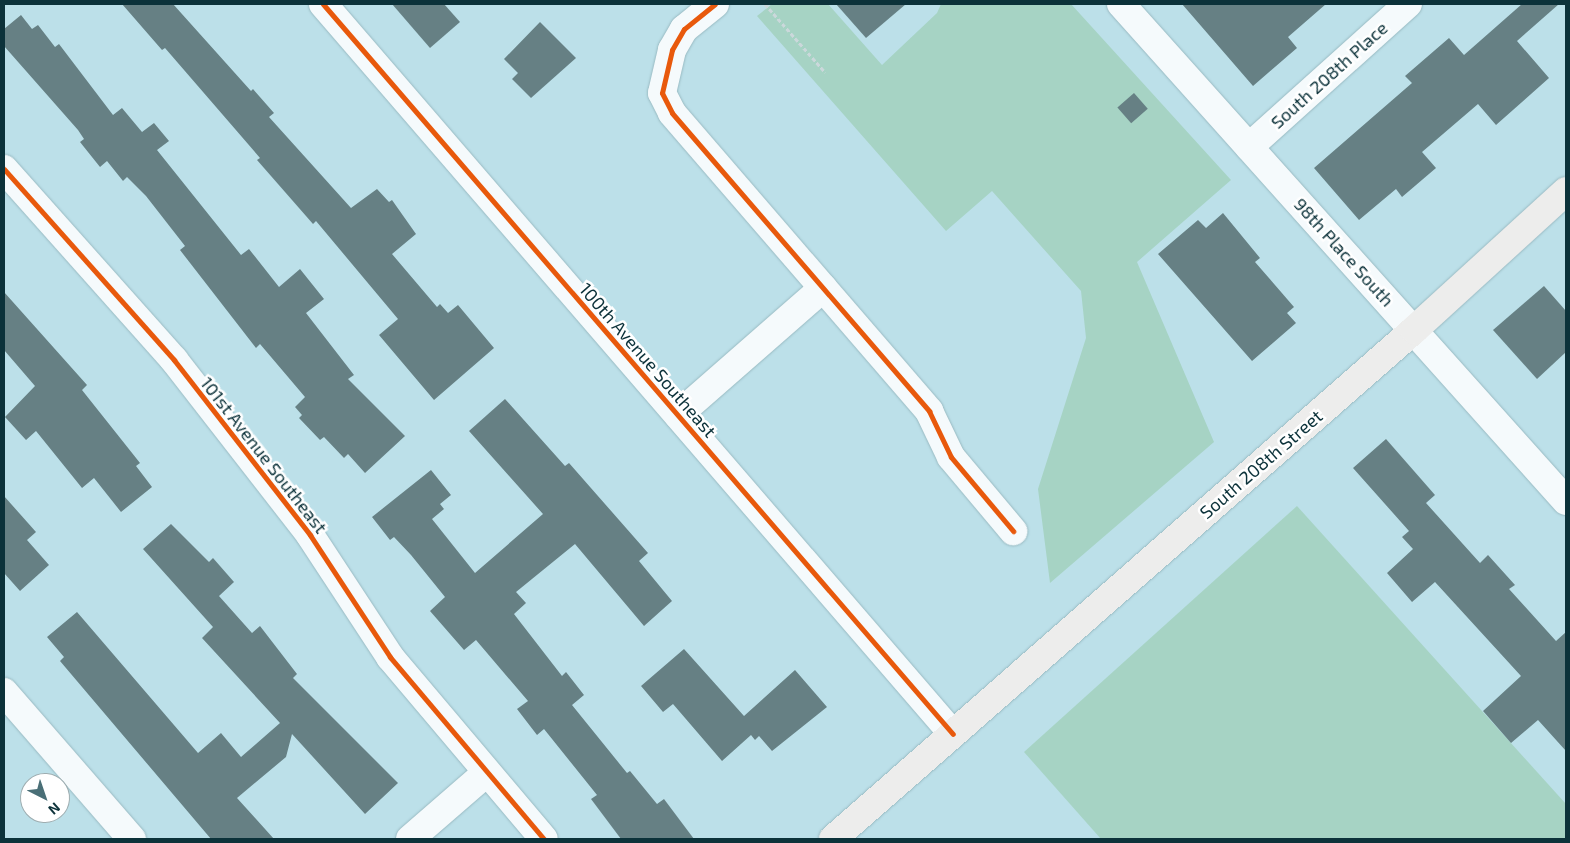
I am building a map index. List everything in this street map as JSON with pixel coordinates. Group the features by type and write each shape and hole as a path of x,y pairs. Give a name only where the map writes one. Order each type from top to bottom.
{"main road":[{"name":"South 208th Street","path":"833,839 1414,330 1566,190"}],"street":[{"name":"100th Avenue Southeast","path":"323,4 953,734"},
{"path":"715,4 684,29 672,50 662,93 684,129 929,411 951,457 1013,531"},
{"name":"98th Place South","path":"1121,4 1566,501"},
{"name":"South 208th Place","path":"1250,147 1408,4"},
{"name":"101st Avenue Southeast","path":"4,168 174,360 310,535 390,657 485,774 544,839"},
{"path":"678,415 823,288"},
{"path":"4,692 132,839"},
{"path":"410,839 485,774"}],"path":[{"path":"765,4 825,72"}],"green space":[{"path":"772,4 828,4 882,65 937,13 941,4 1071,4 1231,180 1137,262 1214,442 1050,583 1038,489 1086,338 1081,291 992,191 946,231 757,16"},
{"path":"1297,506 1566,804 1566,839 1101,839 1024,752"}],"building":[{"path":"122,4 173,4 251,91 253,89 274,113 269,117 351,208 377,189 389,202 392,200 416,234 392,254 437,307 440,304 448,313 458,305 494,348 434,400 379,335 398,319 316,221 313,224 257,160 260,158 165,48 162,50"},
{"path":"392,4 444,4 460,22 430,48"},
{"path":"836,4 906,4 866,38"},
{"path":"1182,4 1326,4 1288,37 1297,48 1253,86"},
{"path":"1522,4 1559,4 1517,41 1549,78 1496,125 1478,104 1422,152 1436,168 1402,197 1396,189 1359,220 1314,168 1412,83 1405,76 1449,38 1464,55"},
{"path":"21,15 32,29 38,25 55,47 59,44 113,115 122,108 142,132 154,123 169,141 157,150 241,255 249,249 279,287 300,269 324,299 306,313 354,375 348,379 405,436 365,473 348,454 344,458 324,437 320,440 299,418 302,415 295,407 305,397 260,344 256,348 180,250 185,246 146,196 127,177 123,181 107,161 100,167 80,142 84,139 78,130 4,46 4,29"},
{"path":"540,22 576,58 531,98 512,79 518,73 504,59"},
{"path":"1134,93 1148,109 1131,123 1117,107"},
{"path":"1223,213 1260,258 1255,262 1294,307 1287,313 1296,323 1252,361 1158,254 1198,220 1206,228"},
{"path":"1544,286 1566,311 1566,352 1537,379 1493,330"},
{"path":"4,292 87,385 82,390 140,463 136,466 152,487 121,512 94,478 82,488 36,431 26,440 5,417 35,386 4,350"},
{"path":"505,399 565,466 569,463 648,553 639,561 672,601 644,626 575,544 516,592 526,603 514,614 562,676 566,672 584,695 572,705 627,773 630,771 657,804 664,799 694,839 621,839 591,799 597,795 544,729 537,735 517,709 528,701 476,640 464,650 430,611 445,597 411,555 394,537 390,540 372,517 431,470 451,495 440,504 444,509 432,519 475,573 543,514 469,431"},
{"path":"1386,439 1435,495 1426,503 1480,563 1488,555 1515,585 1509,589 1556,641 1566,632 1566,751 1538,720 1511,743 1483,711 1521,676 1435,582 1412,602 1387,573 1413,549 1402,537 1409,531 1353,468"},
{"path":"4,496 36,532 27,540 49,565 20,591 4,573"},
{"path":"171,524 209,562 213,558 234,582 219,596 252,633 260,626 297,674 293,678 398,783 365,814 292,734 286,757 237,798 274,839 211,839 60,661 64,657 47,637 77,612 198,753 221,733 241,757 280,723 202,638 213,627 143,549"},
{"path":"684,649 744,716 795,670 827,707 772,751 759,736 755,740 751,735 722,761 673,704 663,712 641,686"}],"cycle path":[{"path":"323,4 953,734"},
{"path":"715,4 684,29 672,50 662,93 672,113 929,411 951,457 1013,531"},
{"path":"4,169 174,360 310,535 390,657 544,839"}]}
